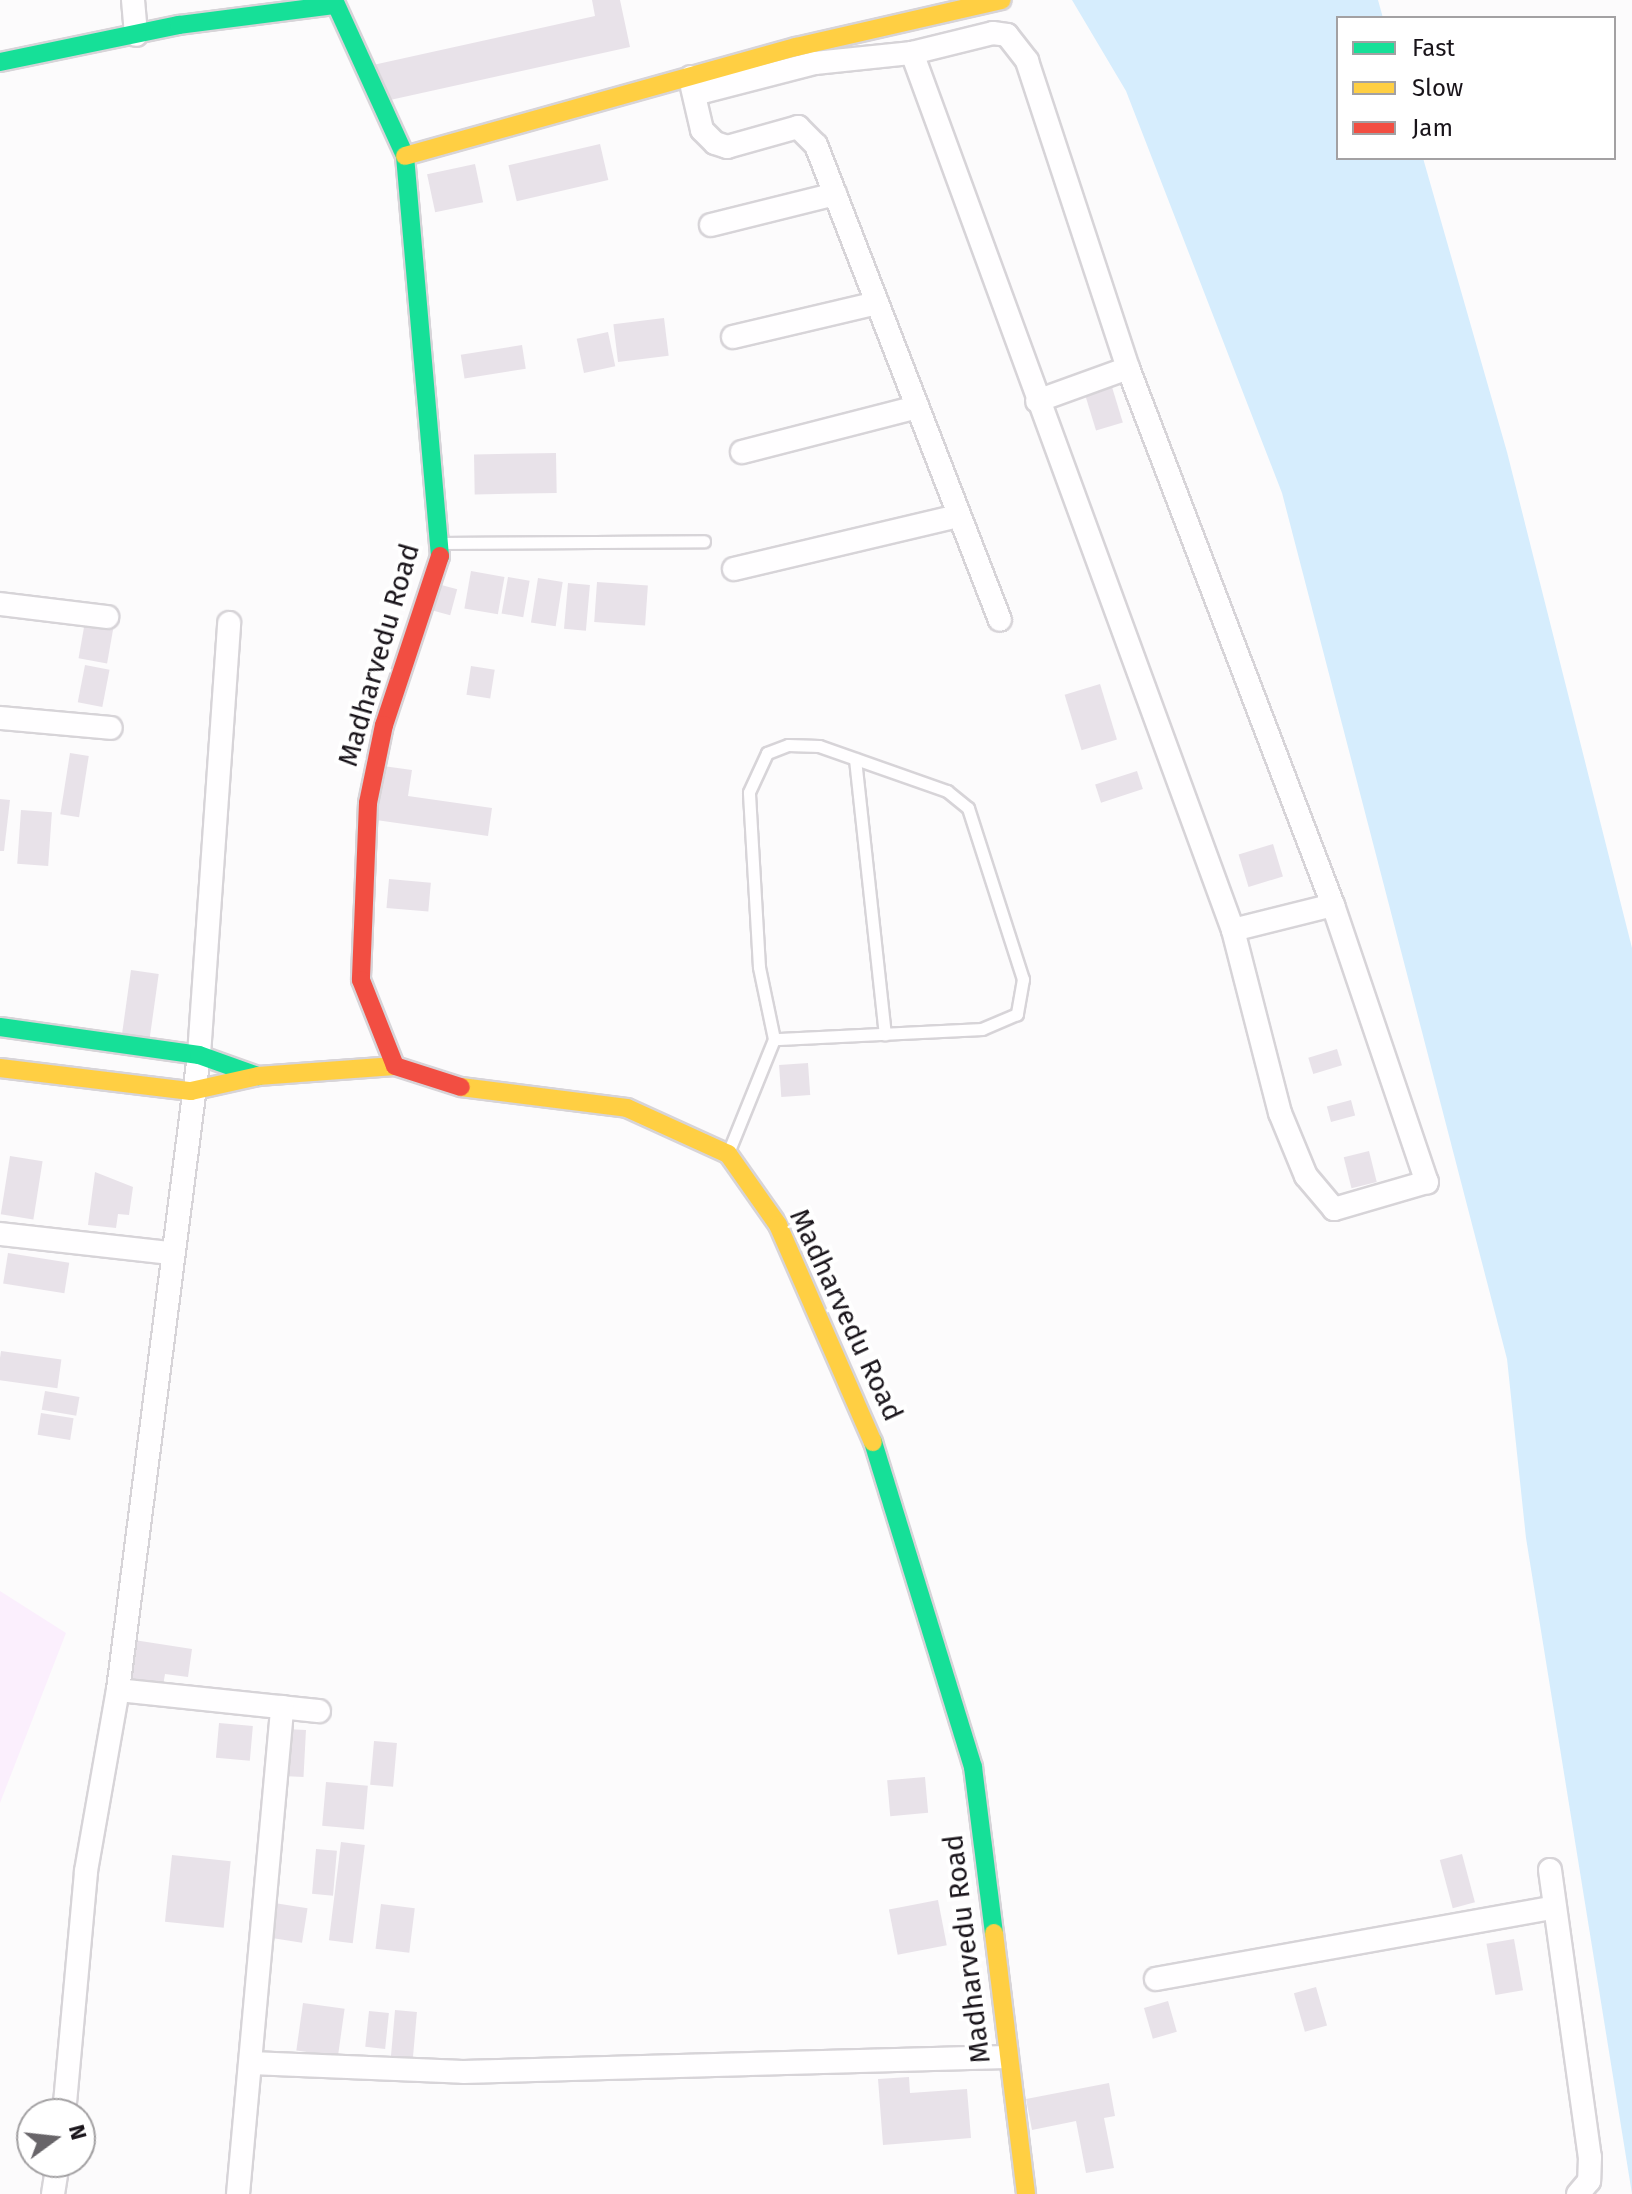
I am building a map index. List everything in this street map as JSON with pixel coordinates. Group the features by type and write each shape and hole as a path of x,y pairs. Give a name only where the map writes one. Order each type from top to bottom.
{"street":[{"path":"133,0 136,35"},
{"path":"405,156 1002,0"},
{"path":"0,62 136,35 334,2"},
{"name":"Madharvedu Road","path":"334,2 405,156 441,543 368,803 361,980 395,1066"},
{"path":"692,82 702,92 815,63 912,53 993,33 1007,35 1027,61 1128,368 1333,905 1427,1182 1351,1208 1321,1202 1306,1176 1280,1113 1233,930 912,53"},
{"path":"692,82 702,130 715,143 727,147 802,129 835,194 1000,620"},
{"path":"711,225 835,194"},
{"path":"733,337 877,303"},
{"path":"1037,401 1128,368"},
{"path":"742,452 917,407"},
{"path":"734,569 959,516"},
{"path":"0,604 107,617"},
{"path":"65,2098 86,1871 118,1690 169,1253 191,1091 199,1055 229,623"},
{"path":"0,718 111,728"},
{"path":"1233,930 1333,905"},
{"path":"0,1027 199,1055 258,1076"},
{"path":"0,1068 191,1091 258,1076 395,1066 455,1086 627,1108 728,1154"},
{"name":"Madharvedu Road","path":"728,1154 778,1225 849,1379 910,1548 973,1767 1026,2194"},
{"path":"0,1234 169,1253"},
{"path":"118,1690 319,1711"},
{"path":"238,2194 282,1707"},
{"path":"1550,1870 1590,2157 1589,2181 1578,2194"},
{"path":"1156,1979 1555,1907"},
{"path":"251,2063 463,2072 1007,2057"}],"lane":[{"path":"441,543 704,541"},
{"path":"728,1154 774,1039 759,967 749,792 767,753 788,745 819,746 947,791 968,808 1023,979 1025,998 1002,1024 774,1039"},
{"path":"855,759 885,1034"}],"shaded area":[{"path":"0,1591 66,1633 0,1803"}],"water":[{"path":"1072,0 1378,0 1382,16 1336,16 1336,160 1424,160 1507,452 1632,948 1632,2194 1526,1538 1507,1359 1282,493 1126,91"}],"building":[{"path":"592,0 620,0 630,47 381,102 373,65 595,16"},
{"path":"600,144 608,180 517,201 508,165"},
{"path":"475,164 483,202 435,212 427,174"},
{"path":"664,318 669,356 618,362 613,324"},
{"path":"608,332 615,366 584,373 577,339"},
{"path":"522,345 526,369 465,378 461,355"},
{"path":"1112,387 1123,422 1096,431 1085,395"},
{"path":"556,453 557,493 475,494 474,454"},
{"path":"471,571 504,577 498,614 464,608"},
{"path":"508,577 530,581 523,617 502,613"},
{"path":"538,578 563,582 556,626 531,622"},
{"path":"597,582 648,586 645,625 594,622"},
{"path":"434,583 457,589 450,615 427,609"},
{"path":"568,583 590,585 586,631 564,629"},
{"path":"86,616 115,621 107,663 79,658"},
{"path":"85,665 110,670 102,707 78,702"},
{"path":"471,666 495,670 490,698 466,695"},
{"path":"1100,684 1117,739 1082,750 1065,695"},
{"path":"70,753 89,756 79,817 60,814"},
{"path":"383,766 412,770 408,796 492,808 488,836 376,820"},
{"path":"1137,771 1143,789 1101,803 1095,785"},
{"path":"0,799 10,800 4,851 0,851"},
{"path":"21,810 52,812 48,866 17,864"},
{"path":"1273,844 1283,877 1249,887 1239,855"},
{"path":"389,879 431,883 428,912 386,908"},
{"path":"131,970 159,974 150,1037 122,1033"},
{"path":"1337,1049 1342,1065 1313,1074 1308,1058"},
{"path":"808,1063 810,1095 781,1097 779,1065"},
{"path":"1351,1100 1355,1115 1331,1122 1327,1106"},
{"path":"1369,1151 1377,1182 1352,1188 1344,1157"},
{"path":"10,1156 43,1161 33,1219 1,1214"},
{"path":"95,1172 133,1187 129,1215 118,1214 116,1228 88,1225"},
{"path":"8,1253 69,1263 64,1293 3,1284"},
{"path":"1,1351 61,1359 57,1388 0,1380"},
{"path":"45,1391 79,1397 76,1416 42,1410"},
{"path":"41,1413 74,1418 70,1440 38,1435"},
{"path":"134,1640 192,1649 188,1677 165,1674 163,1686 125,1681"},
{"path":"219,1723 253,1726 250,1761 216,1758"},
{"path":"285,1729 306,1730 304,1777 283,1776"},
{"path":"374,1741 397,1743 393,1787 370,1785"},
{"path":"925,1777 928,1813 890,1816 887,1780"},
{"path":"326,1782 368,1786 364,1829 322,1826"},
{"path":"341,1842 365,1845 353,1943 329,1940"},
{"path":"316,1849 337,1851 333,1896 312,1894"},
{"path":"1462,1854 1475,1902 1453,1908 1440,1860"},
{"path":"172,1855 231,1861 224,1928 165,1922"},
{"path":"938,1900 947,1945 898,1955 889,1910"},
{"path":"268,1902 308,1908 302,1943 263,1937"},
{"path":"381,1904 415,1908 409,1953 376,1949"},
{"path":"1514,1939 1523,1990 1495,1995 1486,1944"},
{"path":"1316,1987 1327,2025 1305,2032 1294,1993"},
{"path":"1168,2001 1177,2032 1153,2039 1144,2008"},
{"path":"303,2003 345,2009 338,2056 296,2051"},
{"path":"395,2010 417,2012 412,2063 391,2061"},
{"path":"369,2011 389,2013 385,2049 365,2047"},
{"path":"909,2077 910,2093 967,2089 971,2138 883,2145 878,2079"},
{"path":"1109,2083 1115,2116 1104,2118 1114,2168 1086,2173 1076,2121 1032,2130 1026,2099"}],"traffic: fast":[{"path":"334,0 405,156 440,556"},
{"path":"0,62 179,25 335,5"},
{"path":"0,1027 199,1055 258,1076"},
{"path":"873,1442 973,1767 994,1933"}],"traffic: slow":[{"path":"405,156 796,47 1002,0"},
{"path":"0,1068 191,1091 258,1076 395,1066"},
{"path":"461,1087 627,1108 728,1154 778,1225 873,1442"},
{"path":"994,1933 1026,2194"}],"traffic: jam":[{"path":"440,556 384,725 368,803 361,980 395,1066 461,1087"}]}
